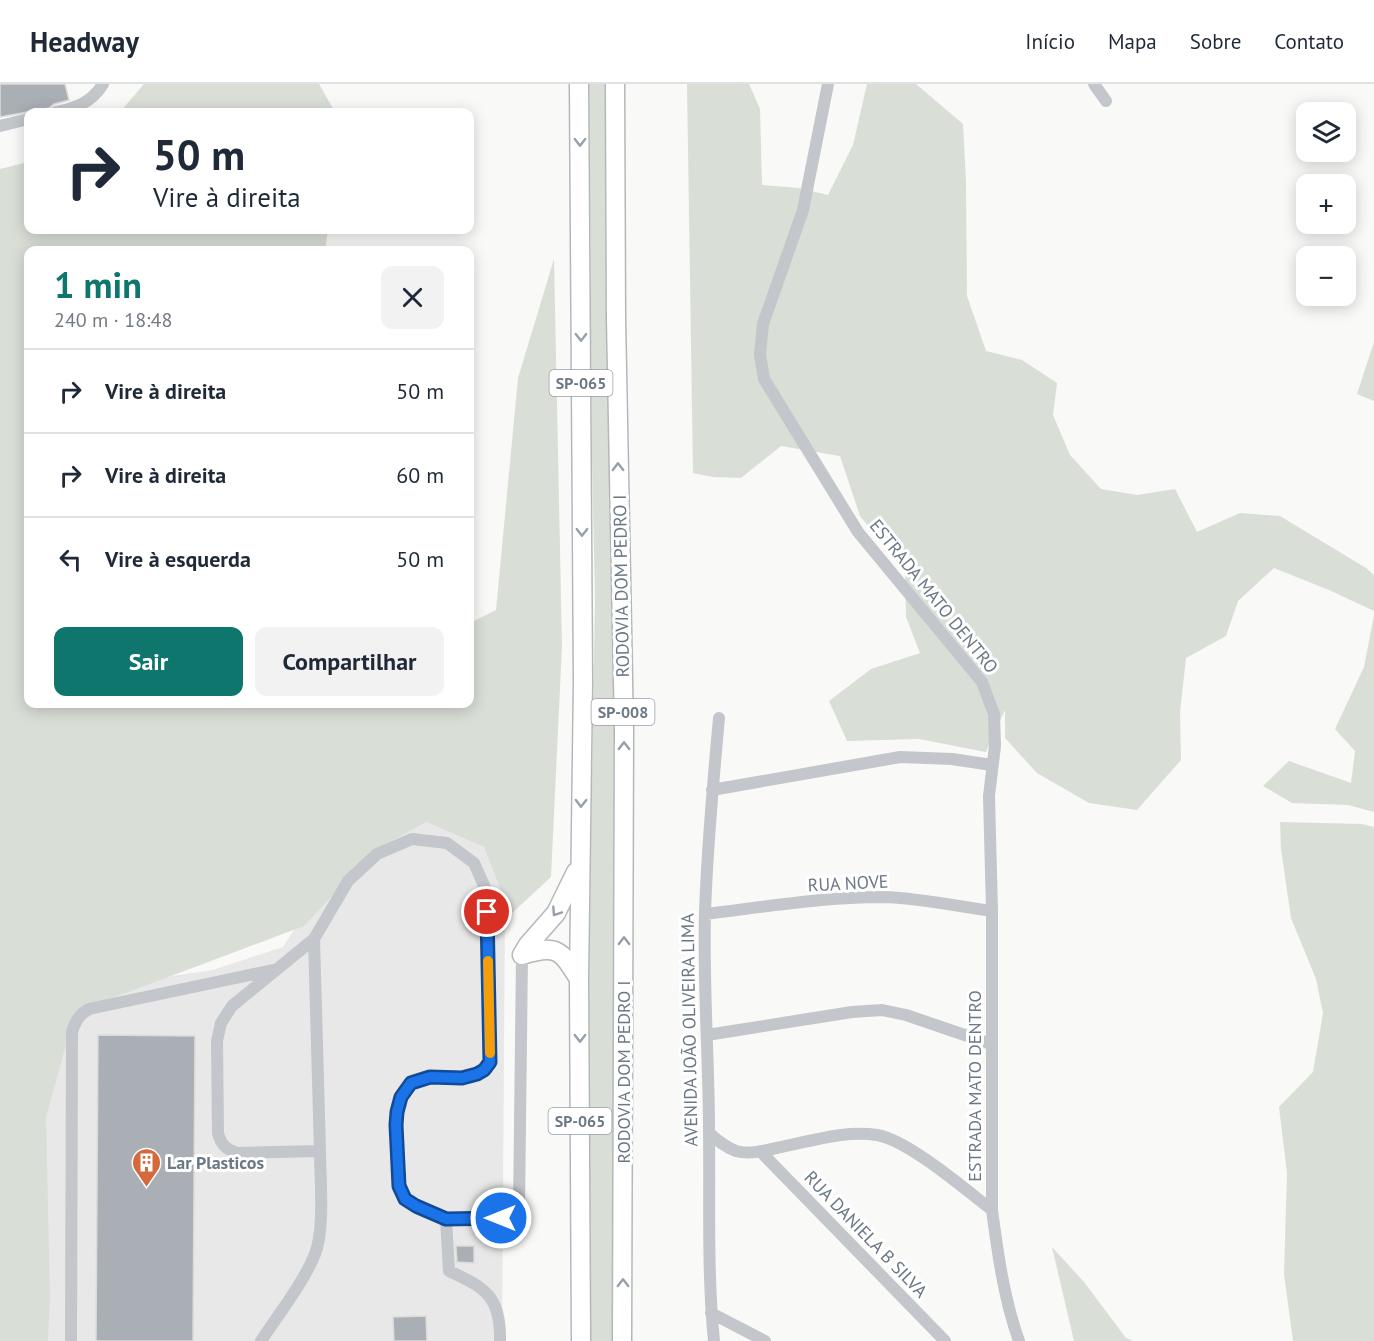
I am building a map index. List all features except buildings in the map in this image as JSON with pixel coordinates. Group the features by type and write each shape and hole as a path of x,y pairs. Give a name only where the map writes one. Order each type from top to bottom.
{"highway":[{"name":"SP-065","path":"579,84 583,682 579,979 581,1341"},
{"name":"RODOVIA DOM PEDRO I","path":"615,84 617,376 624,743 622,1341"},
{"path":"522,955 556,913 580,862"},
{"path":"522,955 541,949 555,950 566,958 579,979"}],"street":[{"path":"76,108 99,92 103,84"},
{"name":"ESTRADA MATO DENTRO","path":"828,84 803,210 763,324 760,355 764,380 858,532 982,681 994,714 995,746 989,796 992,911 992,1210 998,1258 1011,1320 1019,1341"},
{"path":"1094,84 1106,101"},
{"path":"0,126 24,120"},
{"name":"AVENIDA JOÃO OLIVEIRA LIMA","path":"714,1341 708,1226 709,1133 705,914 712,790 719,718"},
{"path":"712,790 900,757 952,759 992,765"},
{"path":"320,1151 237,1153 228,1150 221,1143 218,1133 217,1041 221,1023 232,1006 314,939 348,881 377,854 412,839 447,843 474,863 486,890 490,1062 484,1070 477,1074 462,1078 430,1077 411,1083 401,1097 396,1125 399,1186 405,1199 446,1219 505,1218 519,1209 522,955"},
{"name":"RUA NOVE","path":"705,914 837,898 884,897 992,911"},
{"path":"261,1341 316,1252 320,1229 314,939"},
{"path":"71,1341 72,1032 76,1021 80,1014 89,1009 277,969"},
{"path":"707,1035 852,1011 882,1010 906,1015 991,1044"},
{"path":"709,1133 722,1144 738,1152 761,1152 849,1133 879,1135 909,1149 992,1210"},
{"name":"RUA DANIELA B SILVA","path":"761,1152 945,1341"},
{"path":"446,1219 449,1271 471,1281 492,1297 499,1317 500,1341"},
{"path":"711,1313 765,1341"}],"shaded area":[{"path":"144,84 319,84 333,108 123,108"},
{"path":"589,84 608,84 617,739 614,1341 589,1341 587,1095 595,598"},
{"path":"687,84 749,84 760,109 762,185 799,188 828,195 853,145 867,84 916,84 963,124 967,296 986,351 1022,360 1057,383 1053,415 1070,455 1101,489 1137,495 1175,489 1197,532 1240,513 1280,516 1374,575 1374,611 1274,568 1238,601 1226,636 1186,658 1180,712 1181,760 1137,810 1089,803 1037,773 1005,738 1005,710 986,752 919,739 847,741 829,701 871,669 920,653 906,617 905,571 860,516 840,456 781,446 741,478 713,477 693,473"},
{"path":"24,163 24,234 327,234 326,246 24,246 24,708 474,708 474,621 496,610 518,378 554,259 562,646 551,877 510,915 484,847 426,822 375,850 304,926 75,1012 46,1117 50,1297 48,1341 0,1341 0,169"},
{"path":"1374,342 1374,401 1357,394"},
{"path":"1374,615 1374,812 1348,805 1292,803 1263,786 1289,761 1351,783 1355,751 1335,729 1364,667"},
{"path":"426,822 484,847 505,903 502,1341 32,1341 38,1137 55,1022 84,989 213,970 283,947 303,916 390,833"},
{"path":"1280,822 1362,824 1374,827 1374,1341 1293,1341 1284,1274 1287,1173 1279,1107 1313,1072 1323,1013 1316,979 1291,918 1281,849"},
{"path":"1052,1247 1084,1282 1126,1338 1133,1341 1074,1341"}],"slow traffic":[{"path":"488,961 490,1053"}],"place":[{"name":"Lar Plasticos","path":"146,1188"}],"route":[{"path":"487,912 490,1062 484,1070 477,1074 462,1078 430,1077 411,1083 401,1097 396,1125 399,1186 405,1199 446,1219 501,1218"}]}
